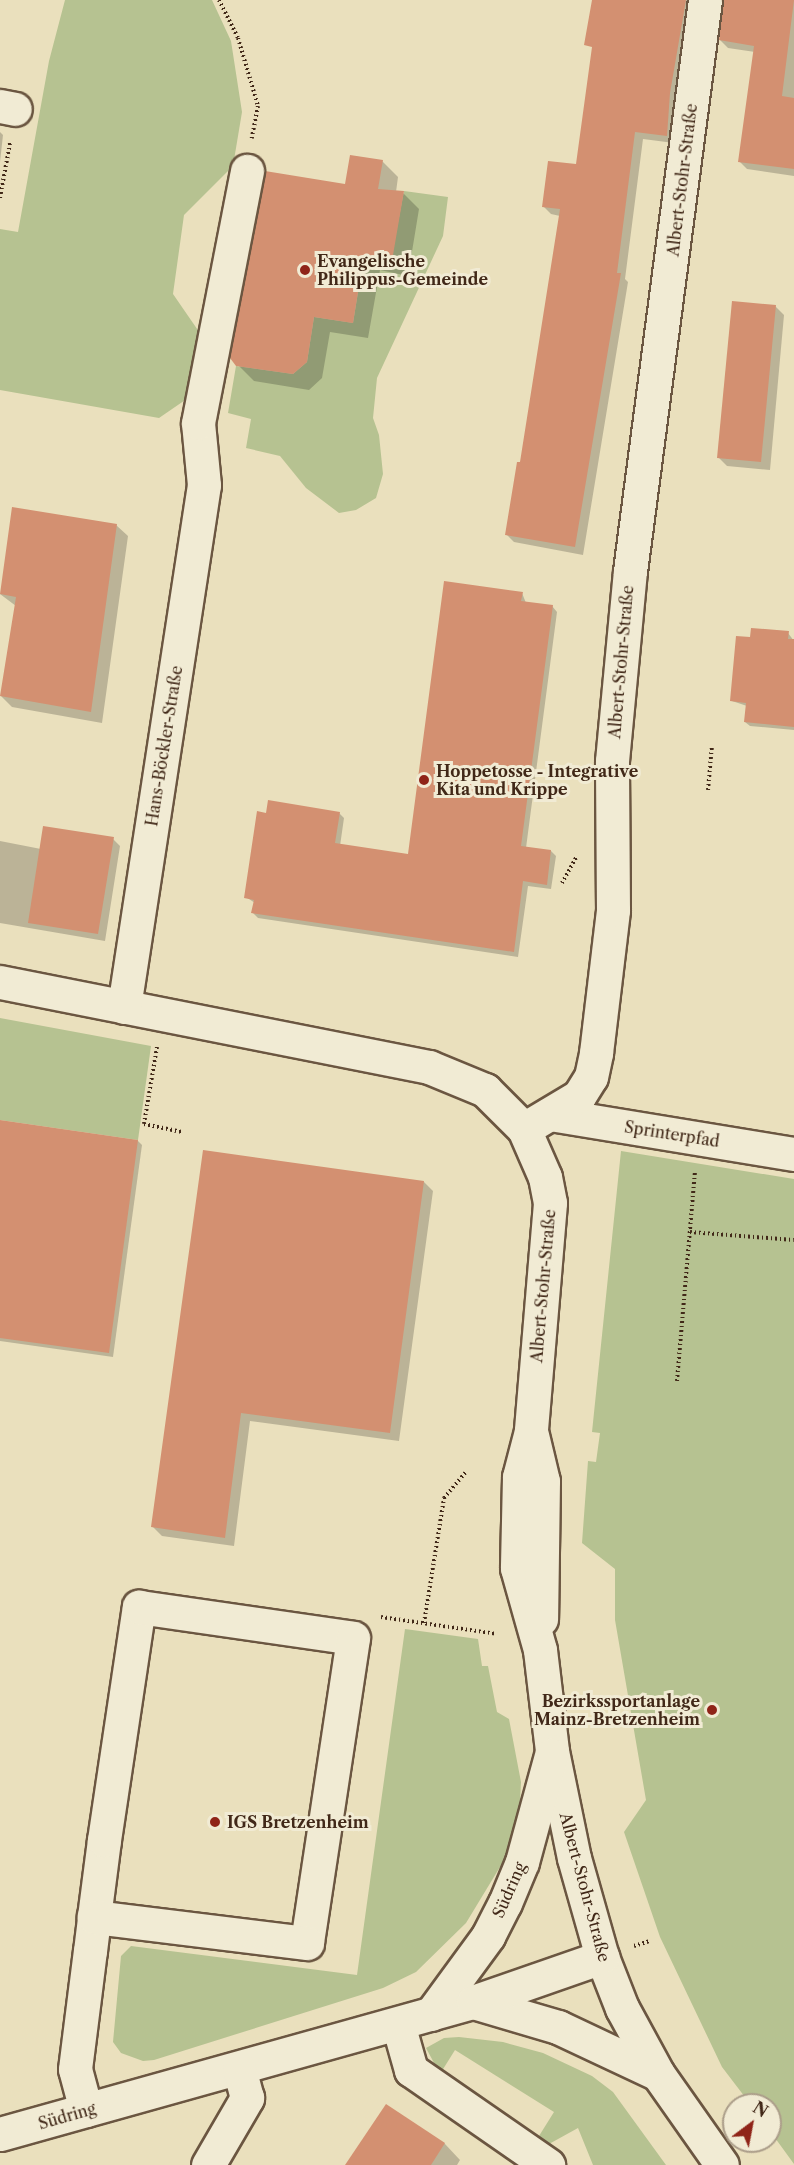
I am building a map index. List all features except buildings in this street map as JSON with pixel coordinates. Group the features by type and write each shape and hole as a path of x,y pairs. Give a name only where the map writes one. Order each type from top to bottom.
{"street":[{"name":"Albert-Stohr-Straße","path":"705,0 635,541 612,761 613,910 597,1053 591,1077 579,1095 537,1122 539,1161 550,1203 531,1431 543,1481 540,1650 552,1751 574,1858 602,1957 622,2008 658,2074 722,2165"},
{"name":"Hans-Böckler-Straße","path":"124,1007 204,485 198,423 247,171"},
{"path":"0,982 429,1067 484,1090 537,1122"},
{"name":"Sprinterpfad","path":"537,1122 698,1138 794,1154"},
{"path":"86,2110 75,2069 94,1917 139,1606 353,1638 307,1943 94,1917"},
{"name":"Südring","path":"431,2014 488,1936 505,1904 522,1862 552,1751"},
{"name":"Südring","path":"0,2134 474,2002 602,1957"},
{"path":"474,2002 558,2027 658,2074"},
{"path":"398,2024 411,2070 549,2165"},
{"path":"208,2165 247,2098 239,2069"}],"path":[{"path":"219,0 238,38 258,106 247,171"},
{"path":"0,198 8,107"},
{"path":"708,790 712,745"},
{"path":"159,1040 144,1124 183,1132"},
{"path":"677,1381 698,1138"},
{"path":"690,1232 794,1240"},
{"path":"424,1623 444,1498 467,1471"}],"green space":[{"path":"65,0 212,0 231,41 242,112 233,166 184,215 173,294 204,339 191,396 159,418 0,390 0,229 18,232 49,61"},
{"path":"404,191 448,197 443,236 377,378 373,418 379,435 383,474 376,498 356,510 339,513 306,488 280,456 246,448 251,419 228,413 236,366 293,374 307,362 314,317 353,323 364,255 391,260"},
{"path":"0,1018 151,1046 138,1140 0,1120"},
{"name":"Bezirkssportanlage Mainz-Bretzenheim","path":"621,1151 794,1179 794,2164 782,2148 782,2093 742,2093 722,2067 660,1937 624,1832 646,1800 615,1620 615,1569 582,1543 588,1461 596,1462 600,1433 592,1432"},
{"path":"405,1629 478,1639 482,1666 488,1666 497,1712 509,1719 521,1782 519,1821 506,1857 466,1923 416,1972 383,1988 154,2060 143,2061 121,2053 113,2042 121,1956 131,1946 357,1975"},
{"path":"459,2037 503,2042 543,2053 592,2076 613,2092 666,2165 593,2165 578,2128 549,2144 539,2136 554,2112 455,2050 440,2074 426,2048 444,2038"}],"place":[{"name":"Evangelische Philippus-Gemeinde","path":"305,270"},
{"name":"Hoppetosse - Integrative Kita und Krippe","path":"424,780"},
{"name":"Bezirkssportanlage Mainz-Bretzenheim","path":"712,1710"},
{"name":"IGS Bretzenheim","path":"215,1822"}]}
